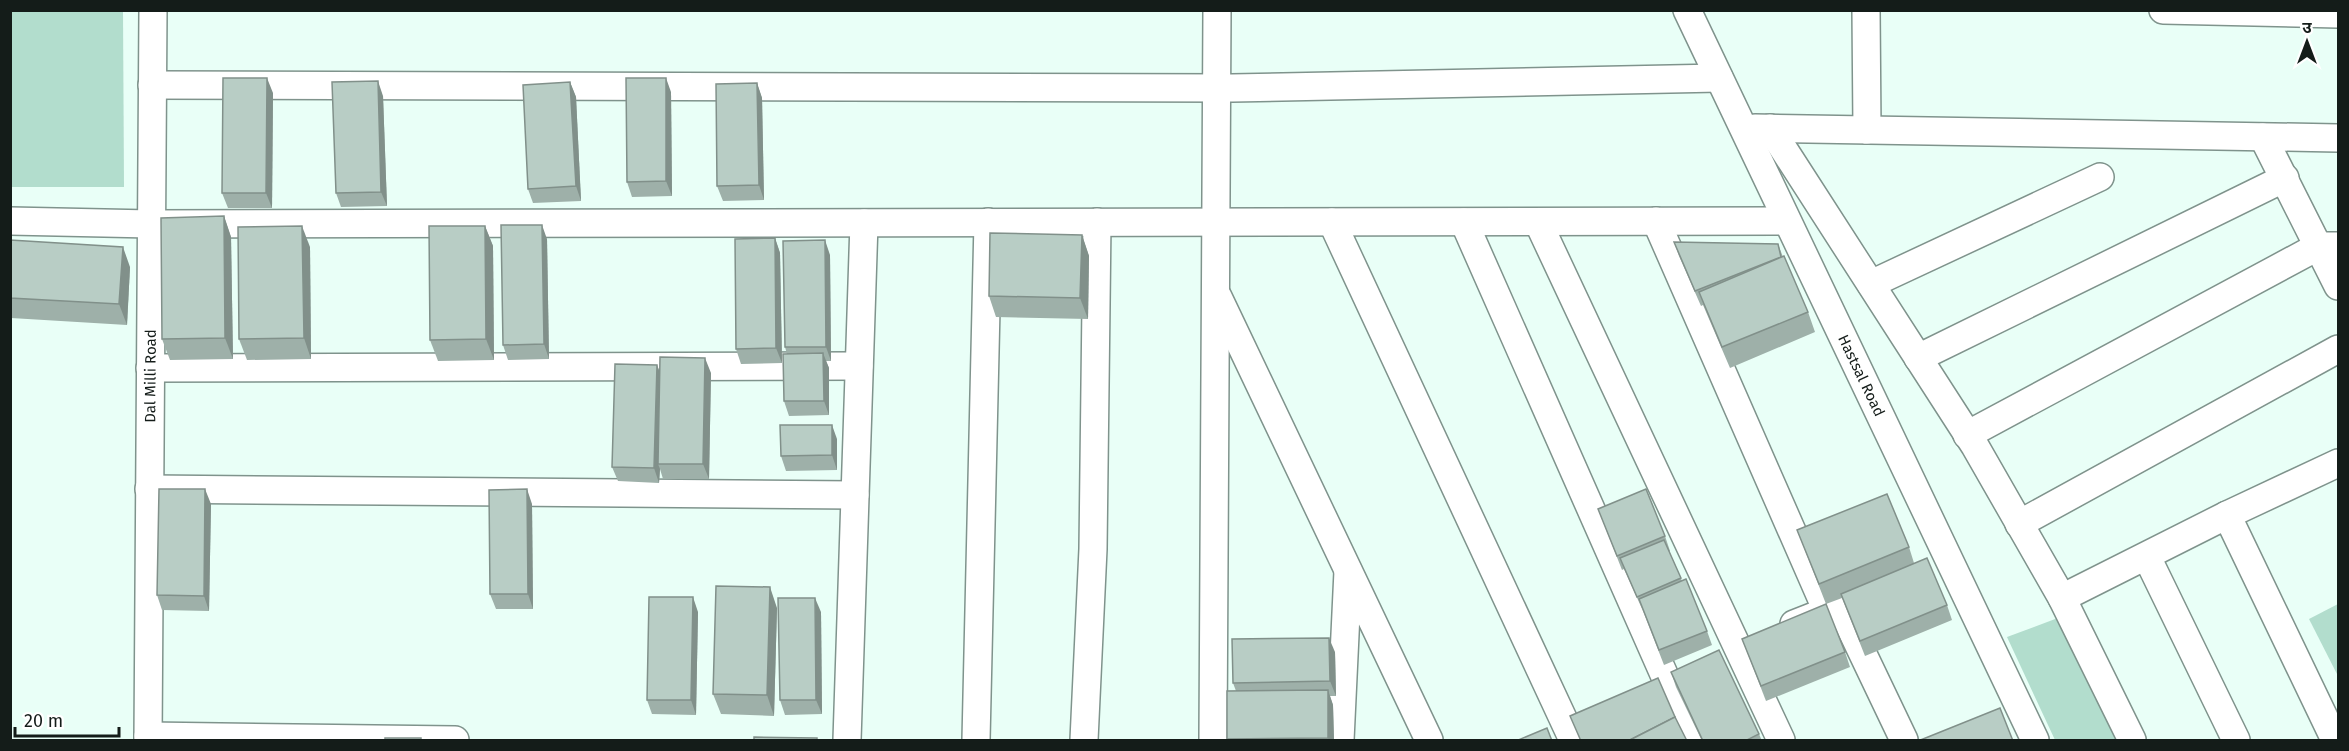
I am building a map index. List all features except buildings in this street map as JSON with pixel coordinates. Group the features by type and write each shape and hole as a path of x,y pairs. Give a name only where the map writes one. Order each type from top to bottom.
{"street":[{"name":"Dal Milli Road","path":"148,738 153,10"},
{"path":"1213,741 1217,10"},
{"name":"Hastsal Road","path":"1687,10 1786,221 1927,571 2035,741"},
{"path":"1866,10 1867,130"},
{"path":"2163,10 2338,14"},
{"path":"152,85 1216,88 1719,78"},
{"path":"1742,128 2338,138"},
{"path":"1770,128 1968,435 2062,598 2132,741"},
{"path":"2264,137 2285,178 2329,246 2338,286"},
{"path":"1870,284 2100,177"},
{"path":"1918,358 2285,178"},
{"path":"10,221 151,224 1786,221"},
{"path":"1656,221 1834,608 1904,741"},
{"path":"976,741 988,222"},
{"path":"1084,741 1093,549 1097,222"},
{"path":"1332,222 1567,727"},
{"path":"1464,222 1693,741"},
{"path":"1538,222 1745,644 1781,741"},
{"path":"847,741 864,223"},
{"path":"1968,435 2329,246"},
{"path":"1215,291 1429,741"},
{"path":"2019,524 2338,349"},
{"path":"150,368 860,366"},
{"path":"2062,598 2227,515 2338,463"},
{"path":"149,489 855,495"},
{"path":"2227,515 2335,741"},
{"path":"2147,557 2236,741"},
{"path":"1340,741 1348,567"},
{"path":"1745,644 1927,571"},
{"path":"148,738 455,741"}],"green space":[{"path":"11,10 123,11 124,187 11,187"},
{"path":"2338,604 2338,676 2309,619"},
{"path":"2071,613 2131,740 2055,740 2007,637"}]}
